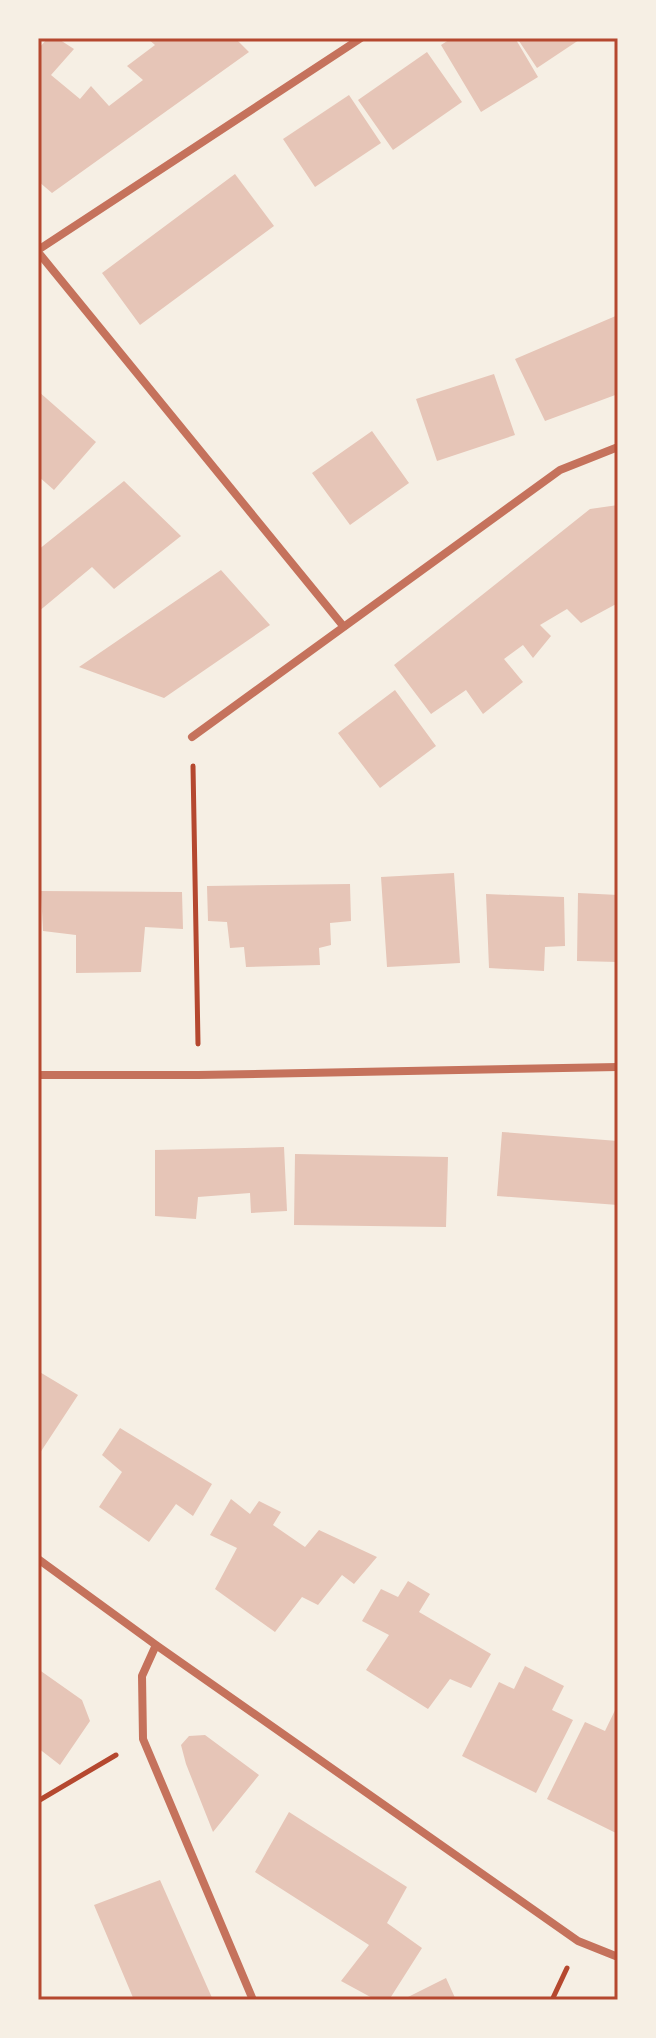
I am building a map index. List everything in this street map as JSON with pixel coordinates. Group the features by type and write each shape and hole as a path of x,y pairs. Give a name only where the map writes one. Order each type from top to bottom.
{"street":[{"path":"344,627 38,251 361,38"},
{"path":"192,737 560,470 618,447"},
{"path":"38,1075 618,1067"},
{"path":"38,1559 578,1941 618,1957"},
{"path":"156,1645 142,1676 143,1739 253,2000"}],"path":[{"path":"192,737 198,1075"},
{"path":"38,1801 143,1739"}],"building":[{"path":"48,38 57,38 74,49 51,75 80,99 91,86 109,106 143,80 127,66 155,45 147,38 235,38 249,52 52,193 38,181 38,49"},
{"path":"452,38 515,38 538,77 481,112 441,45"},
{"path":"517,38 582,38 537,68"},
{"path":"427,52 462,102 393,150 358,100"},
{"path":"349,95 381,143 315,187 283,139"},
{"path":"235,174 274,226 140,325 102,273"},
{"path":"618,315 618,394 545,421 515,359"},
{"path":"494,374 515,435 437,461 416,399"},
{"path":"38,391 96,442 54,490 38,476"},
{"path":"372,431 409,483 350,525 312,473"},
{"path":"124,481 181,536 114,589 92,567 38,612 38,550"},
{"path":"618,505 618,603 581,623 567,609 540,625 551,636 533,658 523,645 504,659 523,682 483,714 466,690 431,714 394,665 590,509"},
{"path":"221,570 270,625 164,698 79,667"},
{"path":"395,690 436,746 380,788 338,733"},
{"path":"454,873 460,963 387,967 381,877"},
{"path":"350,884 351,921 330,923 331,945 319,948 320,965 246,967 244,947 230,948 227,922 208,921 207,886"},
{"path":"41,891 182,892 183,929 145,927 141,972 76,973 76,935 43,931"},
{"path":"578,893 618,895 618,962 577,961"},
{"path":"486,894 564,897 565,946 545,947 544,971 489,968"},
{"path":"502,1132 618,1141 618,1205 497,1196"},
{"path":"284,1147 287,1211 251,1213 250,1193 198,1197 196,1219 155,1216 155,1150"},
{"path":"295,1154 448,1157 446,1227 294,1225"},
{"path":"38,1371 78,1395 38,1456"},
{"path":"120,1428 212,1484 193,1516 176,1504 149,1542 99,1507 122,1472 102,1455"},
{"path":"231,1499 250,1514 259,1501 281,1512 273,1525 305,1547 319,1530 377,1557 354,1584 342,1575 318,1605 302,1597 275,1632 215,1589 237,1548 210,1535"},
{"path":"408,1581 430,1594 419,1612 491,1654 471,1688 450,1679 428,1709 366,1670 389,1635 362,1621 381,1589 398,1597"},
{"path":"525,1666 564,1686 552,1710 573,1720 536,1793 462,1756 499,1682 514,1689"},
{"path":"38,1669 82,1700 90,1721 60,1765 38,1748"},
{"path":"618,1704 618,1834 547,1799 585,1722 605,1731"},
{"path":"205,1735 259,1775 213,1832 181,1745 189,1736"},
{"path":"289,1812 407,1887 387,1923 422,1948 389,2000 376,2000 341,1981 369,1945 255,1872"},
{"path":"160,1880 213,2000 134,2000 94,1905"},
{"path":"446,1978 456,2000 402,2000"}]}
